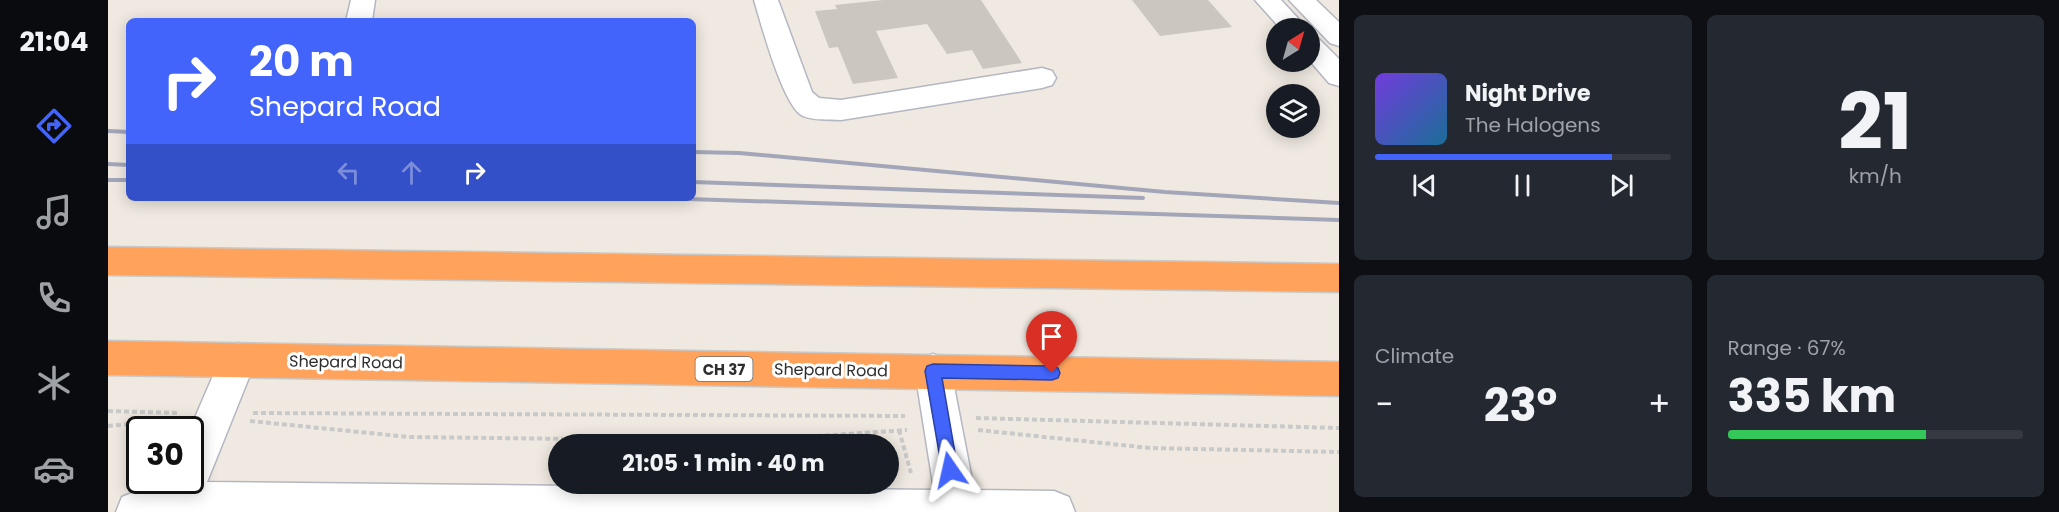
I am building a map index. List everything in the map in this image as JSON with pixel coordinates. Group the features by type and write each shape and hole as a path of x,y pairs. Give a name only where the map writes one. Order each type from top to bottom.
{"highway":[{"path":"108,261 1339,278"},
{"name":"Shepard Road","path":"108,358 1339,379"}],"street":[{"path":"360,18 363,0"},
{"path":"766,0 800,96 810,108 841,110 1042,78"},
{"path":"1267,0 1284,18"},
{"path":"1301,0 1339,37"},
{"path":"1320,56 1339,76"},
{"path":"204,441 238,360"},
{"path":"933,371 958,511"},
{"path":"137,512 182,494"},
{"path":"190,494 234,501 505,509 1054,512"}],"path":[{"path":"108,411 213,417 409,437 743,441 899,430 942,424 1150,448 1339,452"},
{"path":"204,418 1339,428"},
{"path":"108,426 126,424"},
{"path":"899,430 913,482"}],"building":[{"path":"883,0 981,0 1022,63 983,69 972,50 947,54 927,24 876,31 898,78 853,84 838,47 829,48 815,11 837,9 835,5"},
{"path":"1132,0 1208,0 1232,27 1160,36"}],"railway":[{"path":"108,131 126,132"},
{"path":"696,152 739,153 1165,192 1339,203"},
{"path":"108,164 126,165"},
{"path":"108,180 126,180"},
{"path":"696,182 1143,198"},
{"path":"696,199 1339,220"}],"route":[{"path":"950,470 933,371 1052,373"}]}
